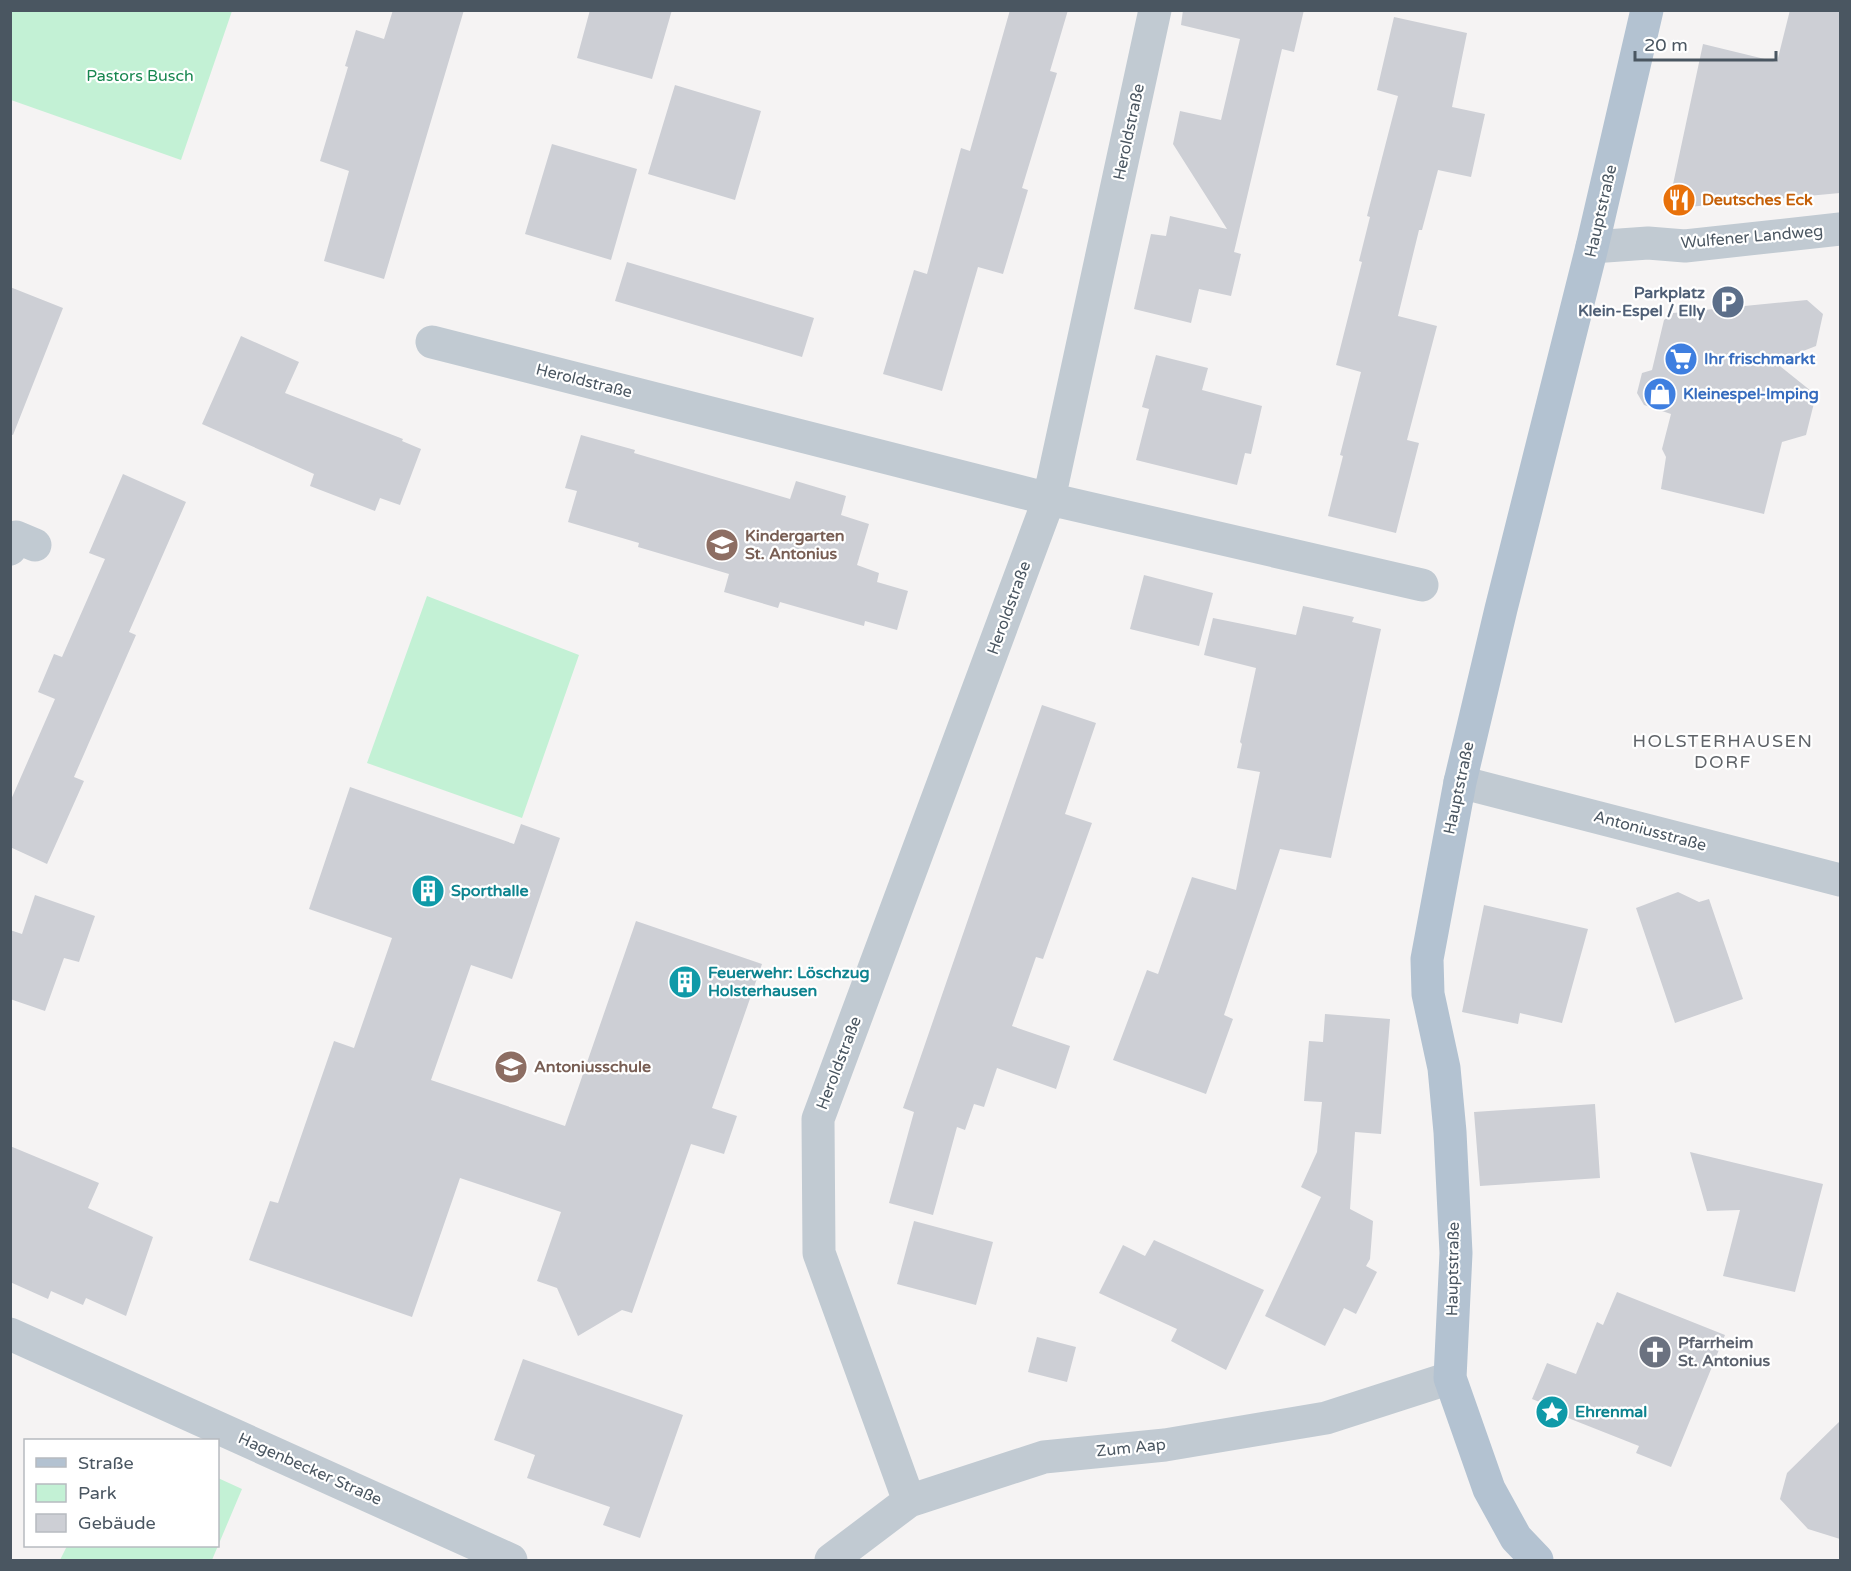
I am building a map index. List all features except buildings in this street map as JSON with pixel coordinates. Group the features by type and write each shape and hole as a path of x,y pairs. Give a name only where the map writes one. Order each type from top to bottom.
{"main road":[{"name":"Hauptstraße","path":"1537,1560 1516,1538 1489,1489 1450,1378 1456,1253 1450,1132 1444,1068 1428,994 1426,959 1460,782 1500,609 1592,248 1647,10"}],"street":[{"name":"Heroldstraße","path":"909,1501 819,1253 818,1119 1049,499 1155,10"},
{"name":"Wulfener Landweg","path":"1592,248 1648,243 1684,246 1840,229"},
{"name":"Heroldstraße","path":"432,342 1049,499 1422,585"},
{"name":"Antoniusstraße","path":"1460,782 1840,880"},
{"name":"Hagenbecker Straße","path":"10,1334 511,1560"},
{"name":"Zum Aap","path":"831,1560 909,1501 1044,1457 1165,1445 1326,1418 1450,1378"}],"green space":[{"name":"Pastors Busch","path":"11,10 232,11 181,160 11,100"},
{"path":"427,596 579,655 522,818 367,763"},
{"path":"219,1478 242,1489 219,1544"},
{"path":"66,1547 218,1547 212,1560 60,1560"}],"place":[{"name":"Deutsches Eck","path":"1679,200"},
{"name":"Parkplatz Klein-Espel / Elly","path":"1728,302"},
{"name":"Ihr frischmarkt","path":"1681,359"},
{"name":"Kleinespel-Imping","path":"1660,394"},
{"name":"Kindergarten St. Antonius","path":"722,545"},
{"name":"Sporthalle","path":"428,891"},
{"name":"Feuerwehr: Löschzug Holsterhausen","path":"685,982"},
{"name":"Antoniusschule","path":"511,1067"},
{"name":"Pfarrheim St. Antonius","path":"1655,1352"},
{"name":"Ehrenmal","path":"1552,1412"}],"district":[{"name":"HOLSTERHAUSEN DORF","path":"1723,751"}]}
